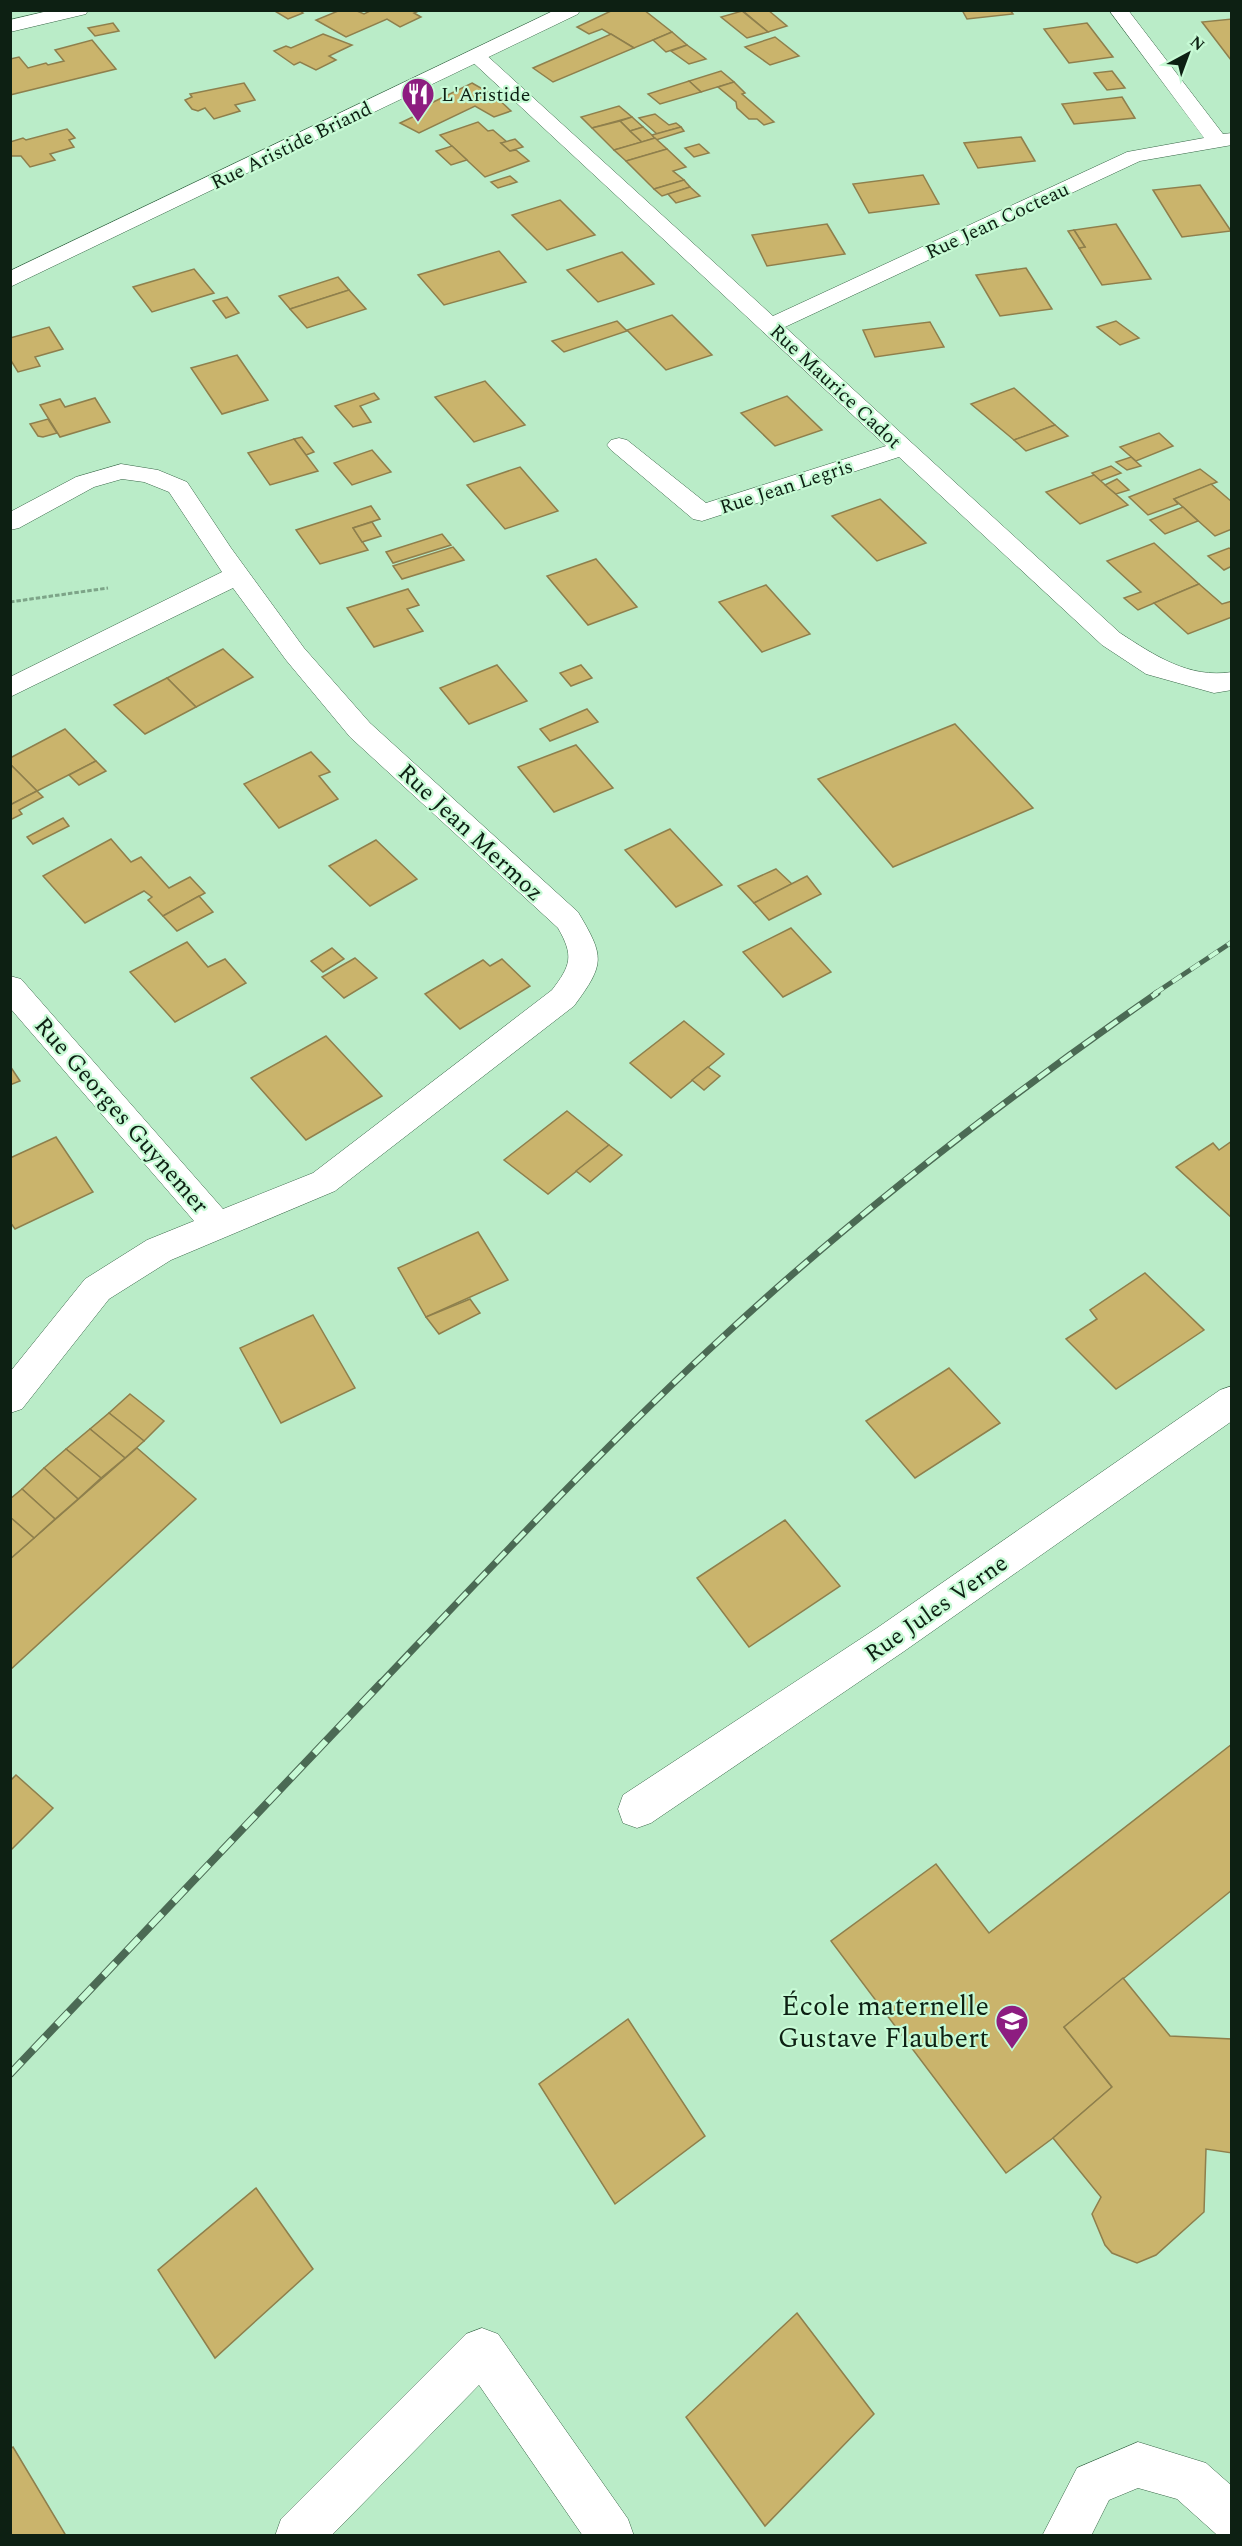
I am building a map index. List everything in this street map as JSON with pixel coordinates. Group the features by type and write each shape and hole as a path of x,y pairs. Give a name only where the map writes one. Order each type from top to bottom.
{"street":[{"path":"10,27 80,10"},
{"name":"Rue Aristide Briand","path":"10,280 572,10"},
{"path":"1118,10 1224,140"},
{"name":"Rue Maurice Cadot","path":"476,56 1111,639 1155,668 1223,682"},
{"name":"Rue Jean Cocteau","path":"770,326 1134,156 1224,140"},
{"name":"Rue Jean Legris","path":"619,445 702,513 903,448"},
{"name":"Rue Jean Mermoz","path":"10,522 85,482 121,471 149,475 177,487 295,654 360,730 568,920 585,948 583,972 562,998 324,1182 217,1225"},
{"path":"10,688 238,575"},
{"name":"Rue Georges Guynemer","path":"10,987 217,1225 159,1250 97,1289 10,1398"},
{"name":"Rue Jules Verne","path":"637,1809 890,1640 1232,1401"},
{"path":"298,2535 482,2350 612,2535"},
{"path":"1065,2535 1093,2484 1138,2465 1190,2479 1232,2518"}],"building":[{"path":"273,10 299,10 303,13 288,19"},
{"path":"372,10 421,10 414,13 421,17 400,27 387,19 346,37 316,20 338,11 357,11 364,14"},
{"path":"613,10 644,10 672,32 634,48 602,29 589,34 577,27"},
{"path":"742,10 768,10 787,26 768,32"},
{"path":"962,10 1010,10 1013,14 967,19"},
{"path":"742,11 768,32 747,38 721,17"},
{"path":"1232,19 1232,60 1231,60 1202,22"},
{"path":"113,23 119,31 95,36 88,28"},
{"path":"1087,23 1113,57 1069,63 1044,29"},
{"path":"672,32 687,45 666,52 653,40"},
{"path":"323,34 352,45 329,56 336,60 316,70 300,62 294,65 274,51 286,46 291,48"},
{"path":"611,34 634,48 553,82 533,68"},
{"path":"775,37 799,56 770,65 745,47"},
{"path":"92,40 116,69 10,95 10,59 19,57 28,68 46,63 48,65 64,61 55,50"},
{"path":"687,45 706,59 689,64 671,51"},
{"path":"721,71 734,82 701,92 689,81"},
{"path":"1112,71 1125,88 1107,90 1094,73"},
{"path":"689,81 701,92 660,104 648,94"},
{"path":"734,82 745,93 742,94 774,122 764,125 757,119 749,119 737,108 736,102 718,87"},
{"path":"244,83 255,100 235,105 240,111 214,119 205,108 198,111 192,109 185,100 192,97 190,94"},
{"path":"472,83 495,96 511,111 494,117 475,106 419,133 400,123 419,114 415,111"},
{"path":"1122,97 1135,118 1074,124 1062,104"},
{"path":"619,106 632,117 592,128 581,117"},
{"path":"655,114 669,125 676,123 681,127 657,134 639,118"},
{"path":"632,117 643,127 630,131 620,121"},
{"path":"620,121 642,142 614,150 592,128"},
{"path":"478,122 488,131 493,130 507,142 501,143 510,151 516,150 529,161 485,177 440,135"},
{"path":"643,127 655,138 642,142 630,131"},
{"path":"681,127 684,131 656,140 652,135"},
{"path":"67,129 75,138 69,140 74,147 50,154 55,160 30,167 21,156 10,156 10,142"},
{"path":"1021,137 1035,161 978,168 964,143"},
{"path":"655,138 667,149 626,161 614,150"},
{"path":"515,139 523,147 510,151 501,143"},
{"path":"699,144 709,153 694,157 685,148"},
{"path":"452,146 467,160 451,165 436,151"},
{"path":"667,149 686,167 673,171 684,180 654,189 626,161"},
{"path":"923,175 939,204 869,213 853,184"},
{"path":"510,176 517,182 498,188 491,182"},
{"path":"684,180 690,187 662,196 654,189"},
{"path":"1200,185 1231,231 1182,237 1153,190"},
{"path":"690,187 700,196 676,203 668,194"},
{"path":"560,200 595,235 547,250 512,215"},
{"path":"827,224 845,254 767,266 752,235"},
{"path":"1116,224 1151,279 1102,285 1079,248 1085,247 1074,230"},
{"path":"1074,230 1085,247 1079,248 1068,231"},
{"path":"499,251 526,282 444,305 418,275"},
{"path":"622,252 654,284 598,302 567,270"},
{"path":"1026,268 1052,309 1000,316 976,275"},
{"path":"194,269 214,293 152,312 133,287"},
{"path":"338,277 349,290 290,309 279,296"},
{"path":"349,290 366,309 307,328 290,309"},
{"path":"227,297 239,313 226,318 213,301"},
{"path":"672,315 712,355 666,370 627,330"},
{"path":"617,321 627,331 564,352 552,341"},
{"path":"1116,321 1139,338 1120,345 1097,327"},
{"path":"930,322 944,347 875,357 863,330"},
{"path":"49,327 63,349 35,357 40,366 18,372 10,359 10,338"},
{"path":"237,355 268,400 222,414 191,368"},
{"path":"485,381 525,425 474,442 435,397"},
{"path":"1014,388 1055,425 1014,440 971,404"},
{"path":"374,393 379,399 360,406 371,422 353,427 335,406"},
{"path":"787,396 822,430 775,446 741,413"},
{"path":"95,398 110,422 60,437 40,405 60,399 65,407"},
{"path":"48,419 57,433 38,436 30,424"},
{"path":"1055,425 1068,436 1026,451 1014,440"},
{"path":"1159,433 1173,446 1136,461 1120,447"},
{"path":"302,437 314,452 306,455 294,439"},
{"path":"294,439 318,471 270,485 248,453"},
{"path":"372,450 391,472 352,485 334,463"},
{"path":"1131,457 1141,466 1127,470 1116,462"},
{"path":"1111,466 1121,473 1100,481 1092,473"},
{"path":"520,467 558,511 505,529 467,485"},
{"path":"1200,469 1217,482 1174,499 1178,504 1148,515 1129,497"},
{"path":"1094,475 1128,505 1080,524 1046,492"},
{"path":"1117,479 1129,490 1116,494 1105,485"},
{"path":"1211,484 1232,502 1232,529 1215,536 1174,499"},
{"path":"880,499 926,543 877,561 832,516"},
{"path":"371,506 380,519 353,528 368,550 320,564 296,530"},
{"path":"1183,507 1198,521 1165,534 1150,520"},
{"path":"372,522 381,536 362,542 353,528"},
{"path":"442,534 451,545 393,563 386,552"},
{"path":"1154,543 1199,584 1138,610 1124,598 1141,592 1107,561"},
{"path":"453,547 464,560 402,579 393,566"},
{"path":"1229,548 1232,550 1232,566 1224,570 1208,556"},
{"path":"596,559 637,607 588,625 547,576"},
{"path":"1199,584 1222,604 1232,601 1232,617 1188,634 1154,603"},
{"path":"766,585 810,634 762,652 719,602"},
{"path":"408,589 419,605 407,609 423,631 374,647 347,608"},
{"path":"223,649 253,677 196,707 167,678"},
{"path":"497,665 527,701 469,724 440,688"},
{"path":"581,665 592,678 571,686 560,673"},
{"path":"167,678 196,707 145,734 114,705"},
{"path":"587,709 598,722 550,741 540,729"},
{"path":"955,724 1033,808 893,867 818,779"},
{"path":"65,729 96,761 37,791 10,764 10,758"},
{"path":"576,745 613,788 554,812 518,767"},
{"path":"311,752 330,772 319,776 338,799 279,828 244,784"},
{"path":"96,761 106,771 79,785 69,775"},
{"path":"10,764 37,791 10,805"},
{"path":"37,791 43,797 19,810 22,814 10,820 10,805"},
{"path":"63,818 69,826 33,844 27,837"},
{"path":"670,829 722,885 676,907 625,850"},
{"path":"111,839 131,862 141,857 169,888 190,877 205,893 163,916 148,900 152,897 144,891 85,923 43,876"},
{"path":"376,840 417,879 370,906 329,866"},
{"path":"776,869 792,884 754,903 738,886"},
{"path":"807,876 821,894 769,920 754,903"},
{"path":"199,896 213,912 177,931 163,916"},
{"path":"791,928 831,972 783,997 743,952"},
{"path":"187,942 208,967 225,959 246,983 175,1022 130,972"},
{"path":"332,948 344,959 323,972 311,961"},
{"path":"355,958 377,978 344,998 322,977"},
{"path":"502,959 530,986 460,1029 425,994 483,960 490,966"},
{"path":"684,1021 724,1054 671,1098 630,1063"},
{"path":"326,1036 382,1096 306,1140 251,1078"},
{"path":"10,1066 20,1081 10,1085"},
{"path":"708,1067 720,1076 704,1090 692,1080"},
{"path":"567,1111 609,1145 548,1194 504,1160"},
{"path":"56,1137 93,1192 15,1229 10,1222 10,1158"},
{"path":"1232,1141 1232,1218 1176,1167 1213,1143 1219,1150"},
{"path":"609,1145 622,1155 590,1182 576,1171"},
{"path":"478,1232 508,1280 426,1317 398,1268"},
{"path":"1145,1273 1204,1330 1116,1389 1066,1339 1097,1319 1090,1310"},
{"path":"470,1299 480,1313 439,1334 426,1317"},
{"path":"313,1315 355,1388 281,1423 240,1348"},
{"path":"949,1368 1000,1423 915,1478 866,1421"},
{"path":"130,1394 164,1421 144,1441 109,1413"},
{"path":"109,1413 144,1441 125,1458 90,1429"},
{"path":"90,1429 125,1458 101,1478 66,1449"},
{"path":"137,1448 196,1499 10,1670 10,1559"},
{"path":"66,1449 101,1478 78,1499 44,1468"},
{"path":"44,1468 78,1499 55,1519 22,1489"},
{"path":"22,1489 55,1519 34,1538 10,1517 10,1499"},
{"path":"10,1517 34,1538 10,1559"},
{"path":"785,1520 840,1586 749,1647 697,1578"},
{"path":"1232,1744 1232,1890 1064,2027 1112,2087 1053,2138 1006,2173 831,1941 936,1864 989,1933"},
{"path":"16,1775 53,1808 10,1851 10,1781"},
{"path":"1123,1978 1170,2036 1232,2039 1232,2153 1206,2149 1204,2212 1156,2255 1137,2263 1112,2253 1105,2245 1092,2214 1101,2197 1053,2138 1112,2087 1064,2027"},
{"path":"628,2019 705,2136 615,2204 539,2084"},
{"path":"256,2188 313,2269 215,2358 158,2270"},
{"path":"797,2313 874,2414 765,2526 686,2417"},
{"path":"13,2447 65,2534 64,2536 10,2536 10,2449"}],"railway":[{"path":"1154,994 1232,942"},
{"path":"380,1684 593,1462 681,1376 777,1288 882,1199 990,1114 1157,993"},
{"path":"10,2074 381,1683"}],"place":[{"name":"L'Aristide","path":"418,123"},
{"name":"École maternelle Gustave Flaubert","path":"1012,2050"}]}
